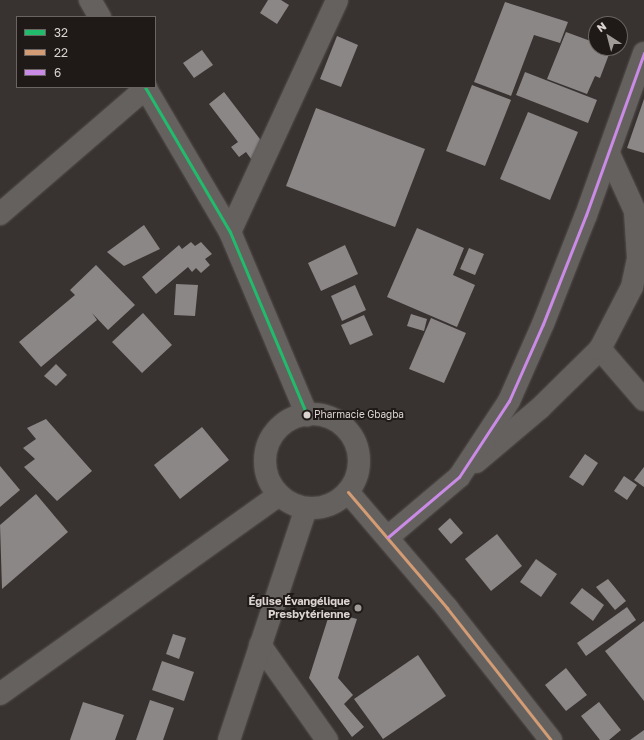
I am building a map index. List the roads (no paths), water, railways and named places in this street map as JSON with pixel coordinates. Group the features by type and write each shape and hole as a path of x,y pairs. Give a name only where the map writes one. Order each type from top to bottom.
{"street":[{"path":"90,0 99,16"},
{"path":"230,232 337,0"},
{"path":"459,477 508,401 543,324 609,154 644,53"},
{"path":"0,214 145,88 230,232 307,415"},
{"path":"388,537 540,408 600,349 632,287 638,258 635,211 609,154"},
{"path":"600,349 644,400"},
{"path":"307,415 323,416 338,422 350,433 357,447 359,462 356,478 348,492 336,502 322,508 306,508 292,504 280,495 270,483 266,469 266,454 271,440 280,427 293,419 307,415"},
{"path":"348,492 388,537 551,740"},
{"path":"0,694 280,495"},
{"path":"229,740 306,508"},
{"path":"260,645 327,740"}],"place":[{"name":"Pharmacie Gbagba","path":"307,415"},
{"name":"Église Évangélique Presbytérienne","path":"358,608"}]}
